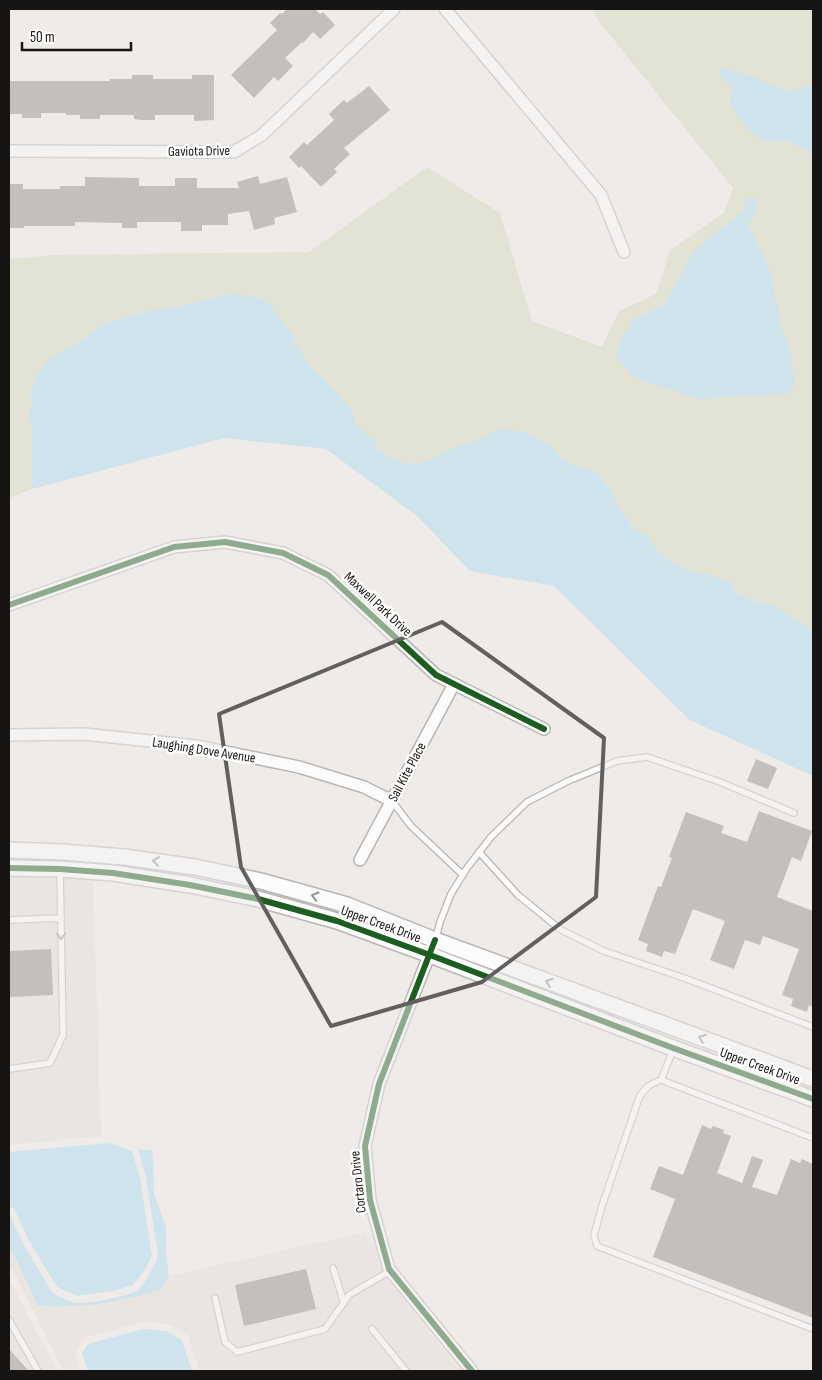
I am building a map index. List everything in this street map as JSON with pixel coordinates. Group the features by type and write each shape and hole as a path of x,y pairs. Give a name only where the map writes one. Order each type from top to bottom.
{"street":[{"name":"Gaviota Drive","path":"9,151 234,152 262,136 394,9"},
{"path":"444,9 601,195 624,252"},
{"name":"Maxwell Park Drive","path":"9,605 174,547 225,542 283,553 328,575 436,675 544,729"},
{"name":"Sail Kite Place","path":"360,860 454,684"},
{"name":"Laughing Dove Avenue","path":"9,735 84,734 197,746 299,766 364,787 392,801"},
{"name":"Upper Creek Drive","path":"9,850 124,857 195,867 261,881 346,905 435,940 813,1080"},
{"name":"Upper Creek Drive","path":"9,868 113,873 190,884 258,899 338,921 813,1099"},
{"name":"Cortaro Drive","path":"435,940 379,1084 365,1146 370,1200 390,1271 472,1371"}],"lane":[{"path":"435,940 451,894 462,875 491,837 527,802 568,781 617,761 647,757 720,782 794,813"},
{"path":"392,801 411,826 462,875"},
{"path":"479,852 518,895 561,930 604,951 687,979 813,1027"},
{"path":"9,1069 50,1063 63,1035 60,869"},
{"path":"9,920 61,918"},
{"path":"661,1080 674,1048"},
{"path":"813,1138 661,1080 651,1084 643,1090 639,1098 594,1234 597,1246 813,1329"},
{"path":"333,1268 344,1303"},
{"path":"215,1298 225,1342 237,1352 325,1329 349,1295 390,1271"},
{"path":"9,1320 38,1371"},
{"path":"372,1329 406,1371"}],"highlighted area":[{"path":"442,622 604,738 596,897 482,982 331,1026 241,867 219,714"}],"shaded area":[{"path":"9,877 93,880 101,1136 9,1145"},
{"path":"365,1232 375,1247 384,1275 461,1371 199,1371 189,1338 186,1334 167,1324 143,1322 86,1337 76,1350 81,1371 64,1371 9,1264 9,1248 37,1305 53,1307 92,1305 160,1290 169,1276"},
{"path":"9,1279 57,1371 9,1371"}],"green space":[{"path":"592,9 813,9 813,631 774,605 764,605 739,594 734,590 731,582 688,570 666,559 646,535 631,525 617,505 610,488 592,469 577,467 568,463 545,442 523,432 503,429 492,432 483,438 451,449 420,463 404,463 389,457 377,448 373,440 359,428 355,423 351,409 308,364 292,334 266,301 230,294 172,308 136,314 104,324 78,343 49,359 36,376 30,393 32,405 28,417 32,436 32,489 9,498 9,259 54,255 309,252 427,167 500,213 532,321 602,347 619,311 656,294 670,250 724,213 733,188 597,19"}],"water":[{"path":"723,67 784,90 795,90 813,84 813,153 811,154 789,142 764,141 748,129 731,105 732,88 721,75 720,69"},
{"path":"753,197 756,200 757,207 748,225 771,274 781,327 790,350 794,384 790,393 697,399 642,381 630,374 616,354 622,338 633,320 663,305 676,285 692,253 744,210 745,202"},
{"path":"230,294 257,298 266,301 270,305 292,334 308,364 351,409 355,423 359,428 373,440 377,448 389,457 404,463 420,463 451,449 483,438 492,432 503,429 523,432 545,442 568,463 577,467 592,469 610,488 617,505 631,525 646,535 666,559 688,570 731,582 734,590 739,594 764,605 774,605 813,631 813,776 690,720 554,586 470,571 417,516 326,449 224,438 32,489 32,436 28,417 32,405 30,393 36,376 49,359 78,343 104,324 148,311 172,308"},
{"path":"108,1143 132,1151 140,1178 152,1256 133,1285 113,1291 77,1296 57,1287 28,1239 14,1208 9,1207 9,1152"},
{"path":"138,1149 152,1151 154,1194 166,1227 166,1252 169,1276 160,1290 136,1297 92,1305 53,1307 37,1305 9,1248 9,1214 23,1243 51,1291 65,1299 81,1303 116,1298 132,1293 139,1288 153,1269 158,1255 146,1177"},
{"path":"144,1329 166,1331 182,1340 192,1371 88,1371 82,1353 88,1344"}],"building":[{"path":"287,9 315,9 320,14 323,12 335,25 320,39 313,32 285,58 293,66 278,81 274,77 254,98 231,75 277,30 270,23"},
{"path":"132,75 153,75 153,79 192,79 192,75 214,75 214,120 194,121 194,115 155,115 155,120 141,120 134,119 134,115 100,115 100,119 80,119 80,115 66,115 66,113 41,113 41,118 22,118 22,114 9,114 9,81 110,81 110,79 132,79"},
{"path":"369,86 390,110 344,148 350,154 334,169 337,172 321,187 301,166 299,168 289,157 304,142 307,145 334,120 329,114 344,100 347,103"},
{"path":"258,176 260,184 287,177 297,212 274,218 275,224 254,230 249,211 228,214 228,225 202,225 202,231 181,231 181,222 137,222 137,228 122,228 122,223 75,222 75,226 24,226 24,228 9,228 9,184 23,184 23,189 60,189 60,186 85,186 85,177 139,178 139,186 175,186 175,178 197,178 197,188 239,188 237,182"},
{"path":"756,759 777,768 768,789 747,781"},
{"path":"759,811 812,831 801,861 792,857 777,897 813,911 813,1007 809,1005 807,1012 791,1006 793,999 782,995 799,949 763,936 760,945 745,940 734,969 710,960 725,921 693,909 675,954 664,951 662,957 646,951 648,944 638,940 658,886 661,887 672,858 669,857 686,812 724,826 721,833 747,842"},
{"path":"51,949 53,995 9,997 9,951"},
{"path":"702,1125 711,1129 713,1126 724,1130 723,1133 731,1136 717,1173 742,1183 752,1156 763,1160 752,1187 777,1195 791,1159 800,1163 802,1159 813,1164 813,1318 653,1257 675,1199 650,1189 659,1166 683,1175"},
{"path":"306,1269 316,1309 244,1326 235,1285"},
{"path":"9,1349 29,1371 9,1371"}],"cycle path":[{"path":"9,605 174,547 225,542 283,553 328,575 436,675 544,729"},
{"path":"9,868 113,873 190,885 258,899 337,921 813,1099"},
{"path":"435,940 379,1084 365,1146 370,1200 389,1269 472,1371"}]}
